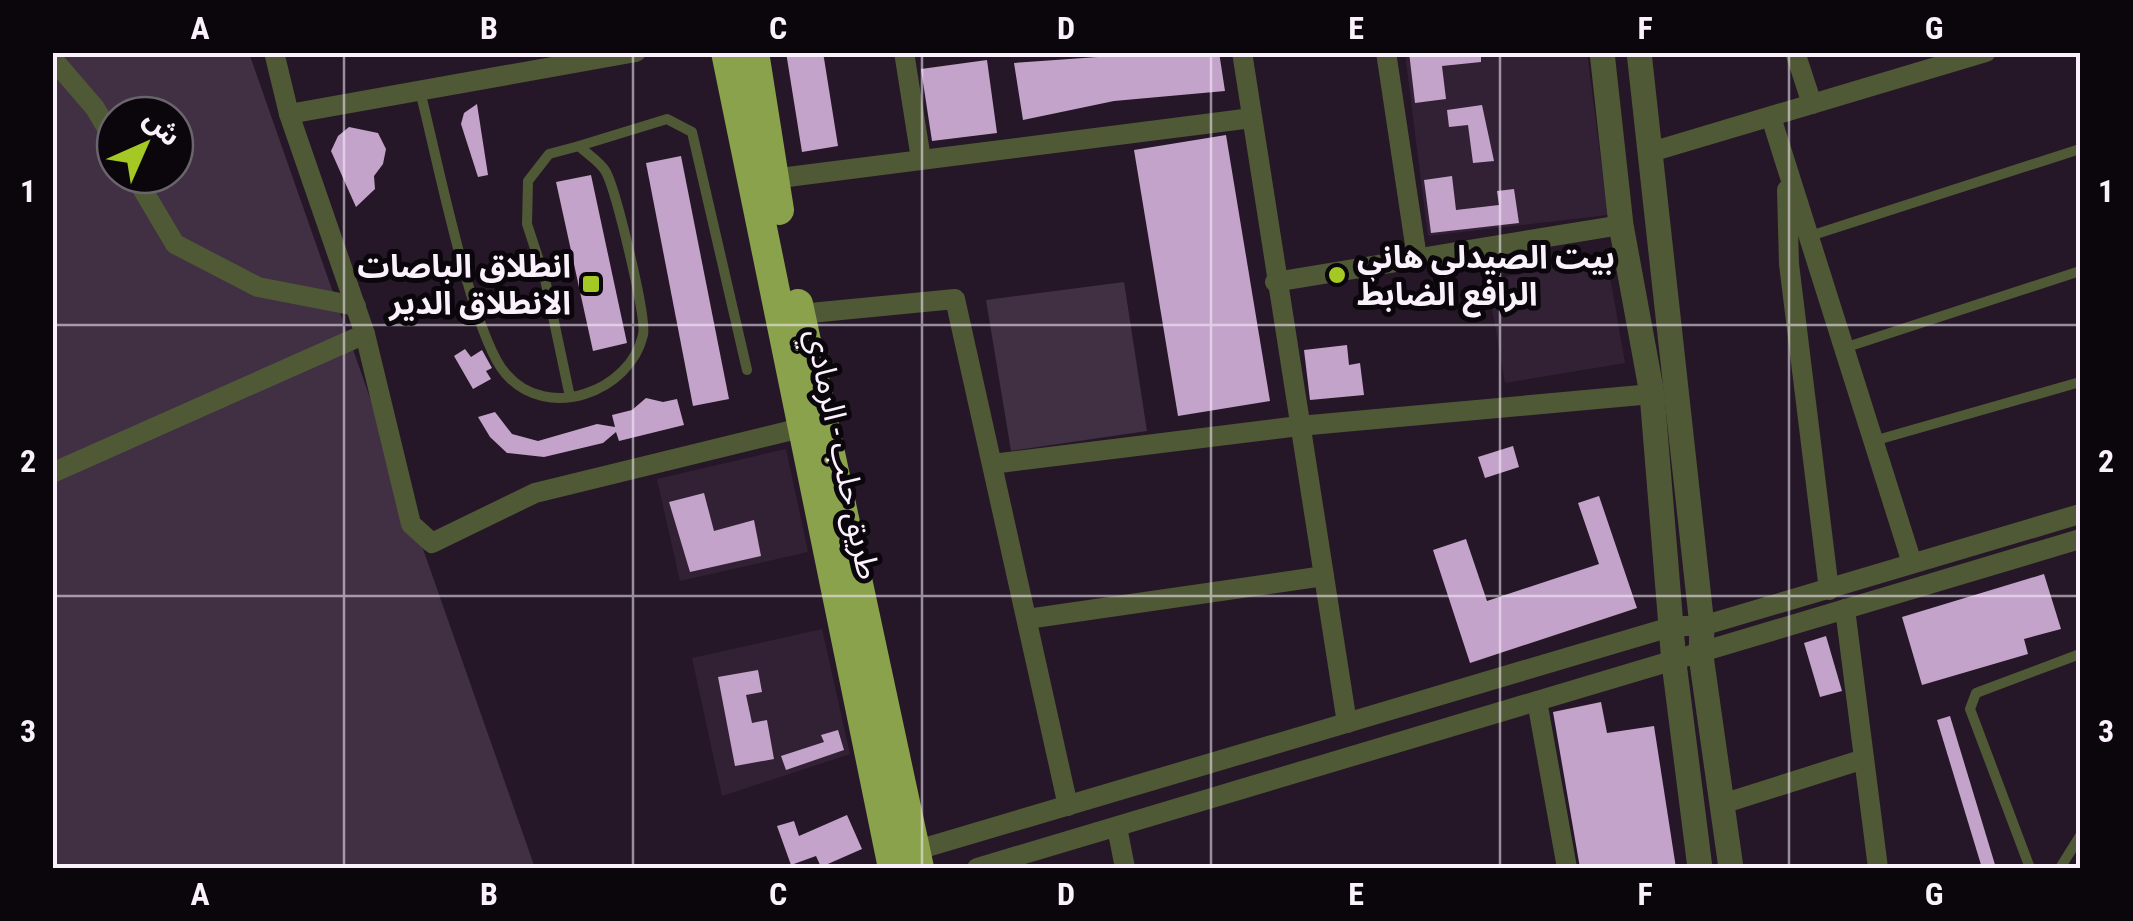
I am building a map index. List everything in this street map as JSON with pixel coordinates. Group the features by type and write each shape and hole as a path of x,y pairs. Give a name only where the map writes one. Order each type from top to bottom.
{"highway":[{"name":"طريق حلب - الرمادي","path":"726,52 802,428 905,861"},
{"name":"طريق حلب - الرمادي","path":"754,52 772,179 905,861"}],"street":[{"path":"274,52 289,114 365,334 411,524 432,543 536,493 802,428"},
{"path":"289,114 636,52"},
{"path":"904,52 922,158"},
{"path":"1242,52 1275,282 1348,723"},
{"path":"1386,52 1417,258"},
{"path":"1602,52 1621,225 1652,394 1674,626 1674,663 1700,868"},
{"path":"1639,52 1702,626 1702,656 1730,868"},
{"path":"1795,52 1812,104"},
{"path":"1651,152 1986,52"},
{"path":"52,58 95,107"},
{"path":"1771,116 1870,442 1912,563"},
{"path":"772,179 1252,118"},
{"path":"1786,167 1790,264 1829,590"},
{"path":"146,195 175,244 258,287 356,306"},
{"path":"1275,282 1621,225"},
{"path":"800,314 954,299 1068,806"},
{"path":"52,473 365,334"},
{"path":"992,464 1299,426 1652,394"},
{"path":"905,861 1068,806 1674,626 1702,626 2080,514"},
{"path":"977,868 1702,656 2080,540"},
{"path":"1027,619 1324,576"},
{"path":"1845,610 1878,868"},
{"path":"1538,702 1567,868"},
{"path":"1722,804 1864,759"},
{"path":"1117,827 1124,868"}],"lane":[{"path":"420,90 480,321 506,374 544,400 584,396 631,364 644,331 606,170 578,146"},
{"path":"570,397 545,279 527,224 528,181 549,154 667,118 692,132 746,370"},
{"path":"1810,236 2080,149"},
{"path":"1844,348 2080,271"},
{"path":"1870,442 2080,382"},
{"path":"2030,868 1970,709 1976,693 2080,654"},
{"path":"2060,868 2080,836"}],"shaded area":[{"path":"52,53 249,53 535,868 53,868"},
{"path":"1405,53 1587,53 1608,215 1428,236"},
{"path":"1607,259 1625,363 1505,383 1487,280"},
{"path":"1124,282 1147,431 1011,451 986,300"},
{"path":"786,449 808,552 680,581 657,479"},
{"path":"822,629 850,754 722,796 692,658"}],"building":[{"path":"786,52 823,52 838,146 802,152"},
{"path":"1112,52 1219,52 1225,91 1114,101 1023,120 1014,63 1112,56"},
{"path":"1409,52 1481,52 1481,62 1442,66 1446,99 1415,103"},
{"path":"987,60 997,133 932,141 921,69"},
{"path":"477,104 488,175 478,177 461,124 464,113"},
{"path":"1482,105 1494,161 1473,163 1468,125 1449,127 1447,110"},
{"path":"349,127 378,133 386,149 383,164 374,176 375,189 356,207 331,151 338,136"},
{"path":"1226,135 1270,401 1178,416 1134,150"},
{"path":"681,156 729,399 693,406 646,163"},
{"path":"591,175 627,343 593,351 556,182"},
{"path":"1452,176 1456,210 1499,205 1497,191 1514,189 1519,223 1431,233 1424,180"},
{"path":"1347,345 1349,365 1360,363 1364,395 1310,400 1304,350"},
{"path":"465,349 471,357 482,350 492,368 486,371 491,379 473,389 454,356"},
{"path":"646,398 663,402 677,399 684,425 619,441 616,432 603,443 544,457 507,453 490,437 478,417 495,412 512,434 538,441 597,424 615,427 612,415 632,410"},
{"path":"1513,446 1519,467 1485,478 1478,457"},
{"path":"704,493 714,531 754,520 761,556 690,572 669,502"},
{"path":"1599,496 1637,608 1470,663 1433,550 1466,539 1487,601 1599,564 1578,503"},
{"path":"2044,574 2061,629 2024,639 2028,654 1922,685 1902,617"},
{"path":"1826,636 1842,691 1820,697 1804,643"},
{"path":"758,670 762,692 746,695 752,723 767,720 774,759 735,766 718,677"},
{"path":"1601,702 1607,733 1654,726 1676,868 1580,868 1553,712"},
{"path":"1950,716 1996,868 1982,868 1937,720"},
{"path":"838,730 844,750 786,770 781,756 824,742 821,735"},
{"path":"847,815 862,849 821,867 816,856 791,865 777,826 794,821 799,836"}],"place":[{"name":"بيت الصيدلي هاني الرافع الضابط","path":"1337,275"},
{"name":"انطلاق الباصات الانطلاق الدير","path":"591,284"}]}
